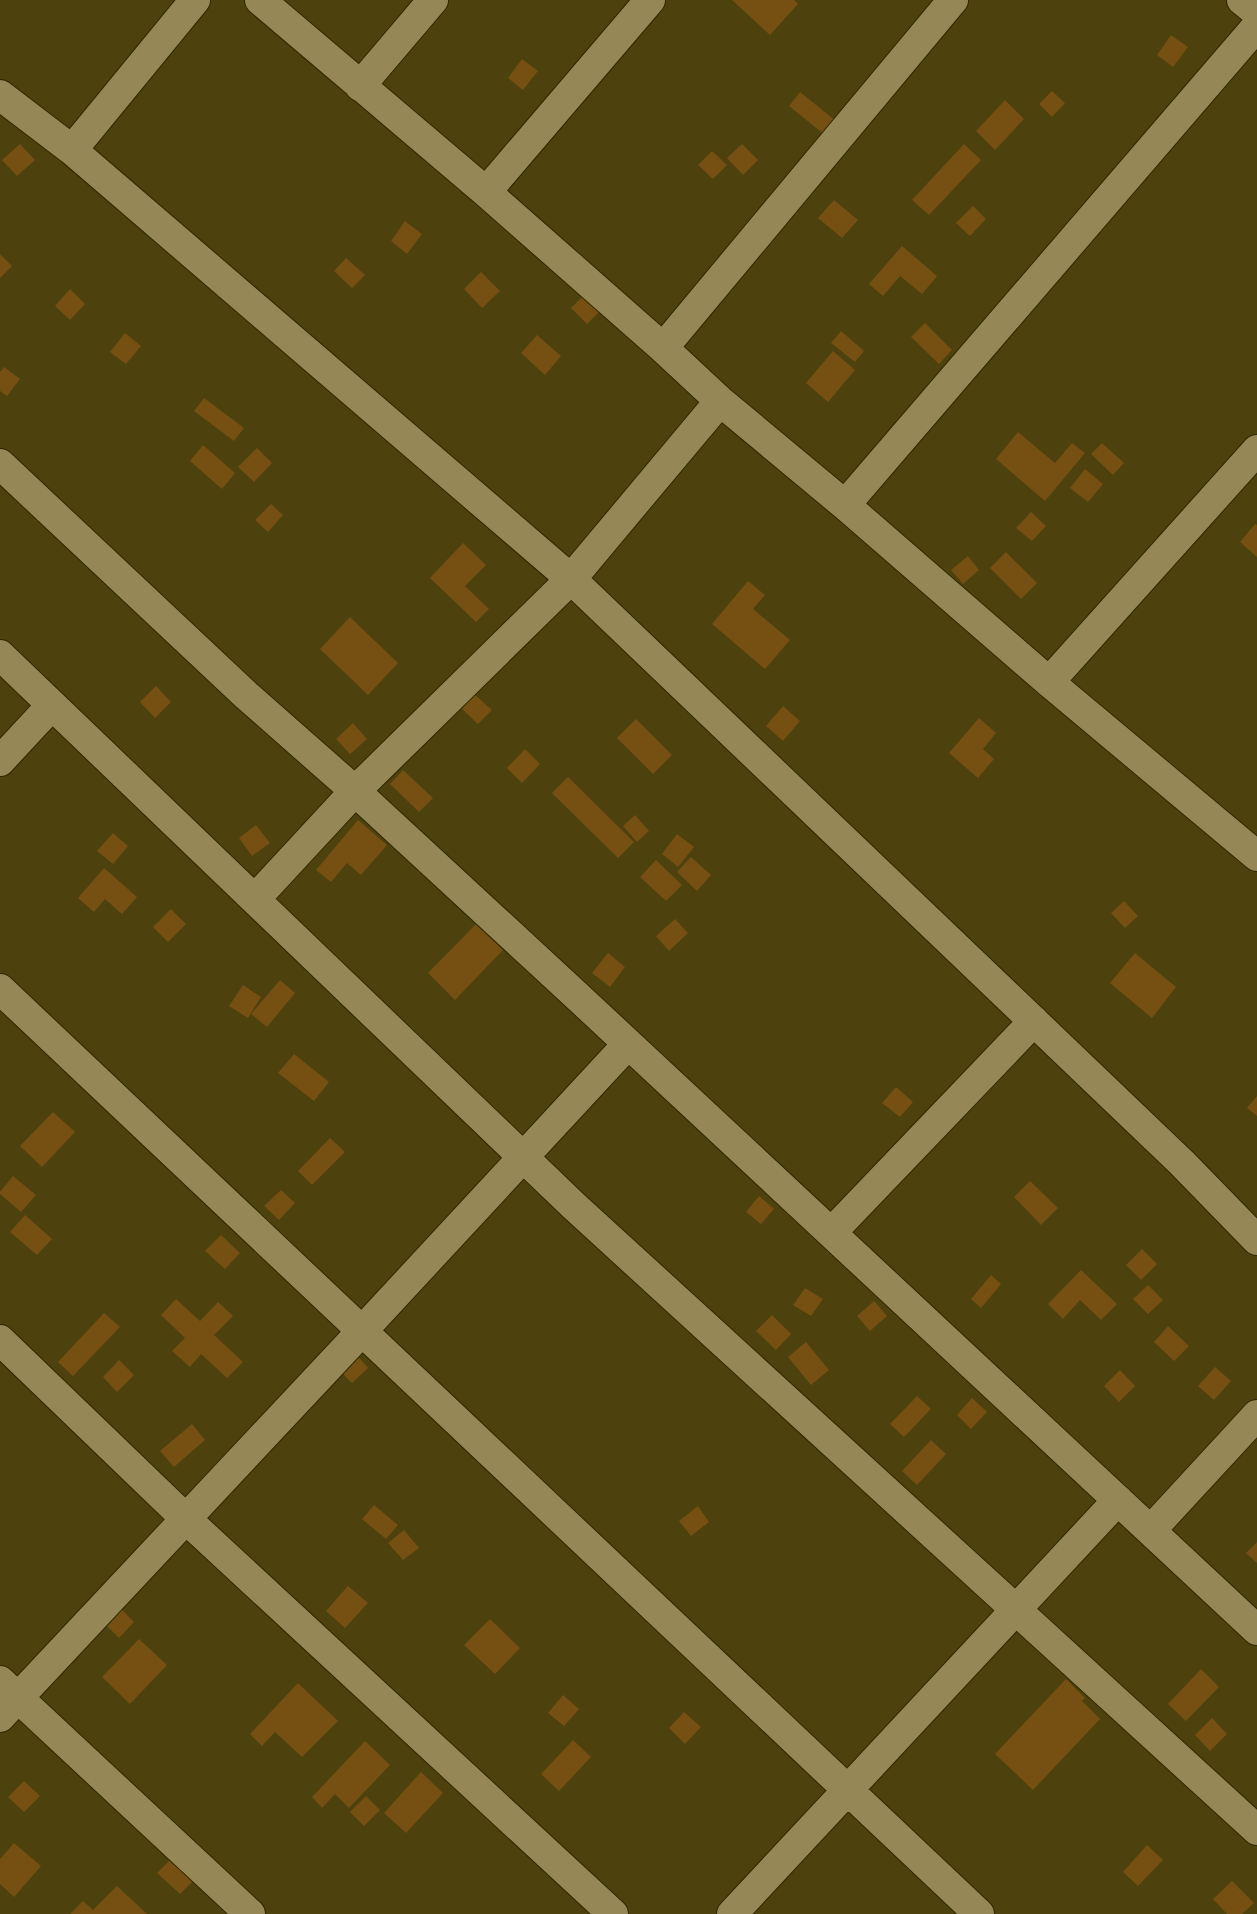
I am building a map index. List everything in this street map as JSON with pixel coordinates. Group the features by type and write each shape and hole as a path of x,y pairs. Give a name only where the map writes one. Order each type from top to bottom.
{"street":[{"path":"72,150 195,0"},
{"path":"260,0 486,192 720,401 845,504 1049,682 1253,844"},
{"path":"360,86 433,0"},
{"path":"486,192 650,0"},
{"path":"663,348 953,0"},
{"path":"1242,0 1257,12"},
{"path":"845,504 1257,26"},
{"path":"0,95 72,150 571,579 1182,1162 1257,1240"},
{"path":"255,899 355,791 571,579 720,401"},
{"path":"1049,682 1257,450"},
{"path":"0,464 246,695 355,791 1257,1630"},
{"path":"0,655 574,1206 1257,1830"},
{"path":"0,761 52,705"},
{"path":"0,989 979,1914"},
{"path":"831,1233 1034,1021"},
{"path":"250,1914 6,1699 186,1519 628,1044"},
{"path":"0,1340 186,1519 613,1914"},
{"path":"1151,1530 1257,1415"},
{"path":"732,1914 1118,1500"}],"building":[{"path":"732,0 794,0 798,4 770,35"},
{"path":"1171,35 1188,47 1173,67 1157,55"},
{"path":"522,59 538,71 523,90 508,78"},
{"path":"1052,91 1065,103 1052,117 1039,104"},
{"path":"800,92 836,121 825,135 789,106"},
{"path":"1005,100 1024,119 995,150 976,131"},
{"path":"20,144 35,160 17,176 2,160"},
{"path":"742,144 758,160 743,175 727,158"},
{"path":"964,144 981,160 929,215 912,200"},
{"path":"712,151 727,165 713,179 698,165"},
{"path":"834,200 858,220 842,238 818,218"},
{"path":"973,206 986,219 970,236 956,223"},
{"path":"405,221 422,234 407,254 391,241"},
{"path":"902,246 937,276 922,294 900,276 883,296 869,284"},
{"path":"0,254 12,266 0,278"},
{"path":"346,258 365,275 352,288 334,271"},
{"path":"481,272 500,291 482,308 464,289"},
{"path":"70,289 85,304 70,320 55,306"},
{"path":"589,290 605,306 587,324 571,308"},
{"path":"925,323 952,350 939,364 911,337"},
{"path":"841,331 864,351 855,362 831,343"},
{"path":"125,333 141,346 126,364 110,352"},
{"path":"537,335 561,356 545,375 521,353"},
{"path":"833,351 855,370 828,402 806,383"},
{"path":"4,367 20,379 7,396 0,391 0,372"},
{"path":"204,398 244,428 234,441 194,411"},
{"path":"1018,432 1055,463 1072,443 1085,453 1045,501 996,459"},
{"path":"1102,443 1124,463 1113,475 1091,454"},
{"path":"203,445 235,473 222,489 190,461"},
{"path":"257,448 272,463 254,482 238,467"},
{"path":"1085,469 1103,484 1088,502 1070,488"},
{"path":"271,504 283,515 268,532 255,520"},
{"path":"1031,512 1046,526 1032,541 1016,528"},
{"path":"1255,524 1257,525 1257,557 1240,542"},
{"path":"463,543 486,565 465,586 489,609 476,622 430,578"},
{"path":"1006,552 1037,583 1021,599 990,568"},
{"path":"968,556 979,570 963,584 951,570"},
{"path":"748,581 765,595 753,609 790,640 765,669 712,624"},
{"path":"350,617 398,663 368,695 320,649"},
{"path":"156,686 171,702 155,718 140,702"},
{"path":"475,695 492,710 478,724 462,709"},
{"path":"783,706 800,721 783,741 766,726"},
{"path":"979,718 996,733 983,749 994,759 978,778 949,753"},
{"path":"636,719 672,755 653,774 617,738"},
{"path":"353,723 367,739 350,754 336,739"},
{"path":"525,749 540,764 522,783 507,768"},
{"path":"403,770 433,798 419,812 390,784"},
{"path":"568,777 634,842 618,858 552,793"},
{"path":"635,815 649,831 637,842 623,826"},
{"path":"358,820 387,845 361,875 347,863 331,882 316,870"},
{"path":"256,825 270,843 252,856 239,838"},
{"path":"113,833 128,846 113,864 97,851"},
{"path":"677,834 694,847 678,867 662,854"},
{"path":"691,857 711,875 697,891 677,872"},
{"path":"656,860 682,885 666,901 640,877"},
{"path":"104,868 137,897 122,914 105,899 94,912 78,898"},
{"path":"1124,901 1138,916 1125,928 1111,913"},
{"path":"171,909 186,924 168,942 153,927"},
{"path":"675,919 688,933 669,951 656,936"},
{"path":"476,924 503,950 455,1000 428,973"},
{"path":"608,953 625,967 610,987 592,973"},
{"path":"1135,953 1176,987 1152,1018 1110,983"},
{"path":"280,980 295,993 267,1027 251,1014"},
{"path":"243,985 261,997 248,1018 229,1006"},
{"path":"294,1054 329,1082 314,1101 278,1073"},
{"path":"896,1087 913,1102 900,1117 882,1103"},
{"path":"1257,1096 1257,1116 1247,1108"},
{"path":"53,1112 75,1132 42,1167 20,1146"},
{"path":"330,1138 345,1152 312,1185 298,1171"},
{"path":"13,1176 36,1195 21,1212 0,1194"},
{"path":"1030,1181 1058,1208 1041,1225 1014,1197"},
{"path":"281,1190 295,1203 279,1220 264,1206"},
{"path":"759,1196 774,1209 761,1224 746,1212"},
{"path":"25,1215 52,1239 37,1255 10,1232"},
{"path":"221,1235 240,1253 225,1269 205,1251"},
{"path":"1142,1249 1157,1264 1141,1280 1126,1265"},
{"path":"1081,1270 1117,1304 1101,1320 1080,1300 1063,1319 1048,1304"},
{"path":"991,1275 1001,1284 981,1308 971,1299"},
{"path":"1148,1285 1163,1300 1148,1314 1133,1299"},
{"path":"805,1288 823,1299 811,1316 793,1305"},
{"path":"176,1299 200,1321 218,1302 233,1316 214,1335 243,1362 227,1378 201,1354 190,1367 172,1351 185,1338 161,1315"},
{"path":"874,1301 887,1316 870,1331 857,1316"},
{"path":"104,1313 120,1327 73,1376 58,1362"},
{"path":"772,1315 791,1334 776,1350 756,1331"},
{"path":"1168,1326 1189,1346 1174,1361 1154,1342"},
{"path":"806,1342 829,1370 811,1385 788,1357"},
{"path":"354,1352 368,1368 352,1383 337,1368"},
{"path":"119,1360 134,1375 117,1392 103,1377"},
{"path":"1215,1367 1231,1381 1214,1400 1198,1386"},
{"path":"1120,1370 1135,1386 1119,1402 1104,1386"},
{"path":"917,1396 931,1409 904,1437 890,1424"},
{"path":"972,1398 987,1412 971,1429 957,1415"},
{"path":"192,1424 205,1440 174,1467 160,1451"},
{"path":"931,1440 946,1454 917,1485 902,1471"},
{"path":"374,1505 398,1525 386,1539 362,1519"},
{"path":"698,1506 709,1522 691,1536 679,1521"},
{"path":"404,1530 419,1548 403,1560 388,1543"},
{"path":"1257,1542 1257,1563 1246,1553"},
{"path":"348,1586 368,1603 345,1628 326,1611"},
{"path":"117,1605 134,1622 119,1638 102,1621"},
{"path":"490,1619 520,1648 495,1674 464,1645"},
{"path":"139,1639 167,1665 130,1704 102,1677"},
{"path":"1201,1669 1219,1687 1186,1721 1168,1704"},
{"path":"1066,1679 1085,1698 1082,1701 1100,1719 1033,1790 995,1754"},
{"path":"298,1683 338,1721 302,1757 275,1732 262,1746 250,1734"},
{"path":"563,1695 579,1709 564,1726 548,1713"},
{"path":"684,1712 701,1727 685,1744 669,1728"},
{"path":"1212,1718 1227,1734 1210,1751 1195,1735"},
{"path":"573,1740 591,1757 559,1791 541,1774"},
{"path":"365,1741 390,1765 349,1808 335,1794 322,1808 312,1797"},
{"path":"421,1772 443,1793 406,1833 384,1813"},
{"path":"24,1781 40,1796 24,1812 8,1797"},
{"path":"366,1796 380,1810 364,1826 350,1812"},
{"path":"14,1843 41,1866 14,1897 0,1884 0,1859"},
{"path":"1147,1845 1163,1860 1138,1886 1123,1872"},
{"path":"171,1859 194,1880 180,1894 157,1873"},
{"path":"1232,1881 1254,1903 1242,1914 1227,1914 1213,1899"},
{"path":"117,1886 147,1914 70,1914 83,1901 93,1910"}]}
